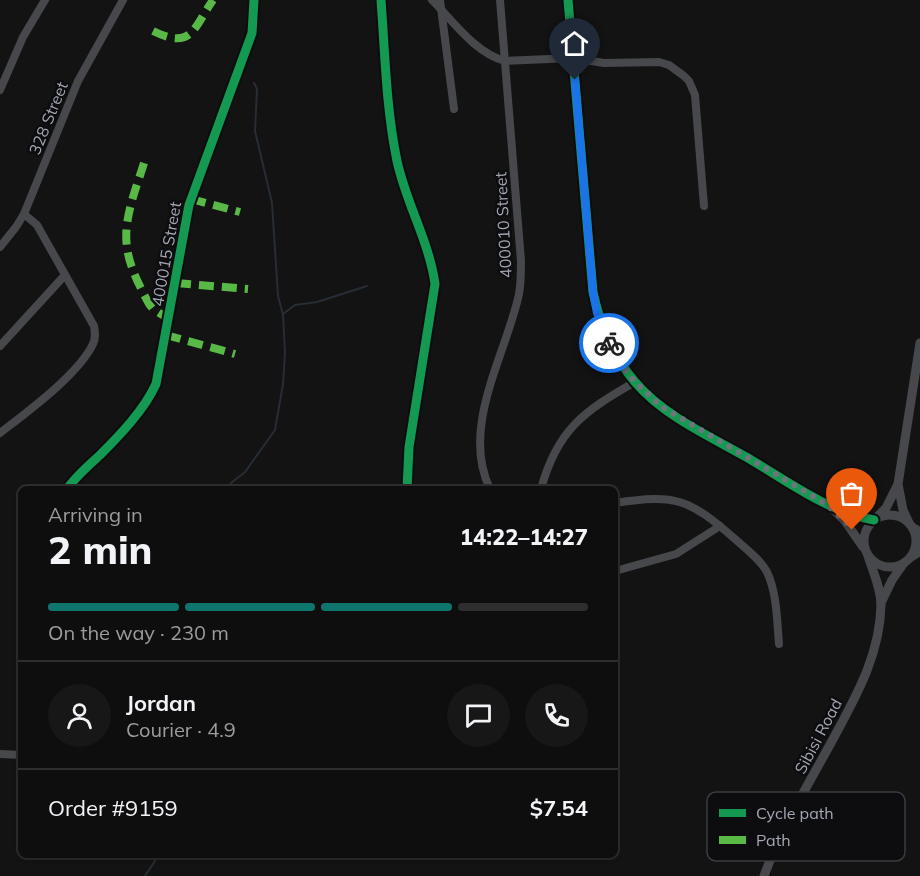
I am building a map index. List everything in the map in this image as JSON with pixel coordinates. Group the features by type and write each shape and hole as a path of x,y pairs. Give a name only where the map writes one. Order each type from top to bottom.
{"street":[{"path":"0,90 23,37 45,0"},
{"name":"328 Street","path":"0,247 24,214 78,81 123,0"},
{"name":"400015 Street","path":"69,486 127,425 144,405 156,384 189,205 252,33 254,0"},
{"path":"381,0 389,98 398,163 431,262 435,284 409,447 407,486"},
{"path":"432,0 482,49 495,58 505,61 573,58 604,63 659,62 669,65 684,76 689,81 695,95 704,206"},
{"path":"440,0 454,110"},
{"name":"400010 Street","path":"489,486 483,472 479,446 488,394 513,314 521,279 500,0"},
{"path":"568,0 595,303 609,342 620,363 635,382 676,417 826,504 854,516 875,519 885,515 894,515 914,527"},
{"path":"0,433 57,387 93,345 95,333 94,326 37,225 24,214"},
{"path":"0,346 65,275"},
{"path":"920,343 898,484 886,508 864,534 867,553 874,562 890,567 907,561 920,552"},
{"path":"542,486 559,443 575,424 596,405 635,382"},
{"path":"898,484 903,510 914,527 916,544 907,561"},
{"path":"618,502 640,498 678,500 696,508 720,526 760,562 767,573 776,610 778,644"},
{"name":"Sibisi Road","path":"805,792 865,679 875,644 880,605 877,583 867,553 845,521 826,504"},
{"path":"618,570 676,554 720,526"},
{"name":"Sibisi Road","path":"880,605 892,580 907,561"},
{"path":"0,754 18,755"},
{"name":"Sibisi Road","path":"764,876 770,861"}],"waterway":[{"path":"230,486 245,472 275,430 283,384 285,353 283,315 278,296 272,203 255,131 257,89 254,83"},
{"path":"283,314 295,305 317,302 367,286"},
{"path":"145,876 157,858"}],"marked path":[{"path":"153,31 176,38 190,34 213,0"},
{"path":"144,163 127,226 128,254 135,276 149,304 169,319"},
{"path":"191,199 240,212"},
{"path":"176,283 248,289"},
{"path":"166,335 235,354"}],"cycle path":[{"path":"69,486 131,421 156,384 189,205 252,33 254,0"},
{"path":"381,0 393,141 401,177 428,253 435,284 409,447 407,486"},
{"path":"568,0 593,292 599,316 620,362 635,382 673,415 824,503 874,520"}],"way so far":[{"path":"609,343 620,363 635,382 662,407 826,504 852,530"}],"route":[{"path":"575,80 593,292 597,313 609,343"}]}
